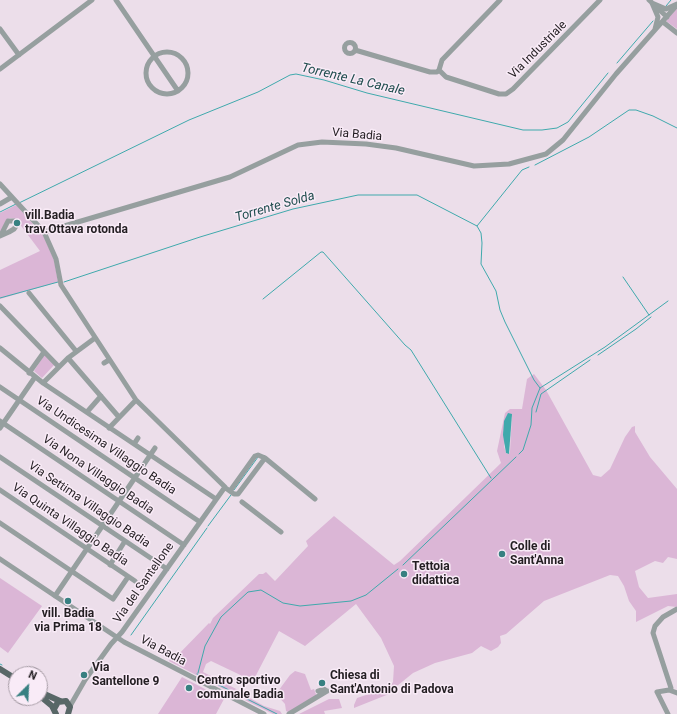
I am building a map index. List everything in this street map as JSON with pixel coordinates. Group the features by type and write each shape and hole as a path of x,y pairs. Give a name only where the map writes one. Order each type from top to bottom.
{"main road":[{"path":"48,695 62,701 75,714"},
{"path":"54,712 55,704 62,701"}],"street":[{"path":"0,69 92,0"},
{"path":"116,0 178,90"},
{"path":"439,70 442,60 500,0"},
{"name":"Via Industriale","path":"355,50 430,72 439,70 446,77 499,94 506,94 530,73 600,0"},
{"path":"651,2 666,9 677,4"},
{"path":"651,2 666,17"},
{"path":"651,2 658,17 654,31"},
{"name":"Via Badia","path":"44,232 230,177 298,145 322,142 366,144 474,166 509,164 539,156 551,151 563,140 616,74 677,4"},
{"path":"662,22 677,33"},
{"path":"0,29 19,55"},
{"path":"160,53 174,53 184,61 188,74 186,80 178,90 164,94 151,87 146,74 146,67 154,56 160,53"},
{"path":"0,184 44,232 56,259 61,285 136,400 230,491 238,494 265,458"},
{"path":"0,204 15,201"},
{"path":"13,220 16,226 13,230 1,235 8,221 13,220"},
{"path":"6,226 8,229 13,230"},
{"path":"29,292 76,351"},
{"path":"0,306 58,367"},
{"path":"43,383 76,351 95,338"},
{"path":"0,348 43,383 216,499"},
{"path":"29,373 44,352"},
{"path":"68,358 118,416"},
{"path":"104,363 109,360"},
{"path":"1,424 35,377"},
{"name":"Via Undicesima Villaggio Badia","path":"0,387 200,522"},
{"path":"87,412 101,396"},
{"path":"109,428 118,416 136,400"},
{"name":"Via Nona Villaggio Badia","path":"1,424 184,545"},
{"path":"134,444 138,438"},
{"path":"55,596 155,448"},
{"path":"230,491 255,456 260,455 315,498"},
{"name":"Via Settima Villaggio Badia","path":"0,457 167,569"},
{"name":"Via del Santellone","path":"70,709 78,690 225,487"},
{"name":"Via Quinta Villaggio Badia","path":"0,490 135,581"},
{"path":"242,502 281,532"},
{"path":"0,523 72,572"},
{"path":"110,565 126,541"},
{"name":"Via Badia","path":"0,559 117,638 264,714"},
{"name":"Via Quinta Villaggio Badia","path":"72,572 113,599 128,577"},
{"path":"669,690 671,688 670,682 653,633 655,626 663,617 677,609"},
{"path":"289,714 327,691 324,689 318,692"},
{"name":"Via del Santellone","path":"62,701 78,690"},
{"path":"668,714 657,692 669,690 677,693"}],"shaded area":[{"path":"677,8 677,29 666,21"},
{"path":"16,205 43,235 54,260 58,282 0,299 0,270 40,251 16,219 10,218 6,220 0,234 0,213"},
{"path":"45,354 55,364 42,378 34,371"},
{"path":"534,374 546,390 593,475 601,477 610,469 625,437 632,427 635,426 635,432 650,457 677,489 677,559 668,557 663,563 655,561 635,571 639,587 648,598 677,594 677,607 668,606 636,622 636,611 629,601 624,586 618,576 610,575 544,601 506,634 500,636 501,643 498,647 491,651 481,646 472,653 435,663 413,673 397,686 394,692 354,708 357,698 390,687 393,682 394,666 381,638 356,604 305,646 279,631 253,681 211,661 206,664 203,672 248,695 243,699 169,661 171,658 174,659 209,623 210,624 213,618 259,574 266,572 275,581 308,546 306,541 334,516 394,565 400,561 501,463 497,451 505,413 510,409 522,409 527,379","holes":["512,415 509,454 506,453 504,446"]},
{"path":"0,578 42,606 8,653 0,647"},
{"path":"295,671 305,674 311,690 314,689 317,697 290,713 286,711 285,704 276,694 290,675"},
{"name":"Centro sportivo comunale Badia","path":"182,677 224,699 216,714 158,714"},
{"path":"248,697 264,706 280,711 282,714 273,714 245,700"},
{"path":"329,699 339,699 342,708 324,711 325,714 299,714"}],"water":[{"path":"508,413 512,414 509,454 506,453 503,435 504,421"}],"waterway":[{"name":"Torrente La Canale","path":"666,6 671,0"},
{"name":"Torrente La Canale","path":"617,63 653,21"},
{"name":"Torrente La Canale","path":"19,203 189,120 258,92 290,75 296,74 324,80 367,93 523,130 542,130 557,128 568,122 608,73"},
{"name":"Torrente Solda","path":"535,165 589,137 629,110 636,110 653,116 677,128"},
{"name":"Torrente Solda","path":"64,282 200,237 293,209 358,195 417,195 477,226 522,170 529,167"},
{"name":"Torrente La Canale","path":"0,212 16,204"},
{"path":"477,226 481,233 481,264 496,291 500,310 505,322 534,380 540,388"},
{"path":"263,299 321,252 323,252 411,350 491,478"},
{"path":"623,277 649,315"},
{"name":"Torrente Solda","path":"0,298 58,282"},
{"path":"519,454 523,450 531,425 532,408 540,388 605,347 668,301"},
{"path":"598,355 651,317"},
{"path":"536,412 541,394 590,360"},
{"path":"234,490 258,457"},
{"path":"403,565 516,457"},
{"path":"208,526 231,495"},
{"path":"131,635 207,528"},
{"path":"198,673 205,646 221,617 248,592 261,590 283,603 300,606 351,601 366,595 398,569"},
{"path":"197,674 277,714"}],"place":[{"name":"vill.Badia trav.Ottava rotonda","path":"17,223"},
{"name":"Colle di Sant'Anna","path":"502,554"},
{"name":"Tettoia didattica","path":"404,574"},
{"name":"vill. Badia via Prima 18","path":"68,601"},
{"name":"Via Santellone 9","path":"84,675"},
{"name":"Chiesa di Sant'Antonio di Padova","path":"322,683"},
{"name":"Centro sportivo comunale Badia","path":"189,688"}]}
